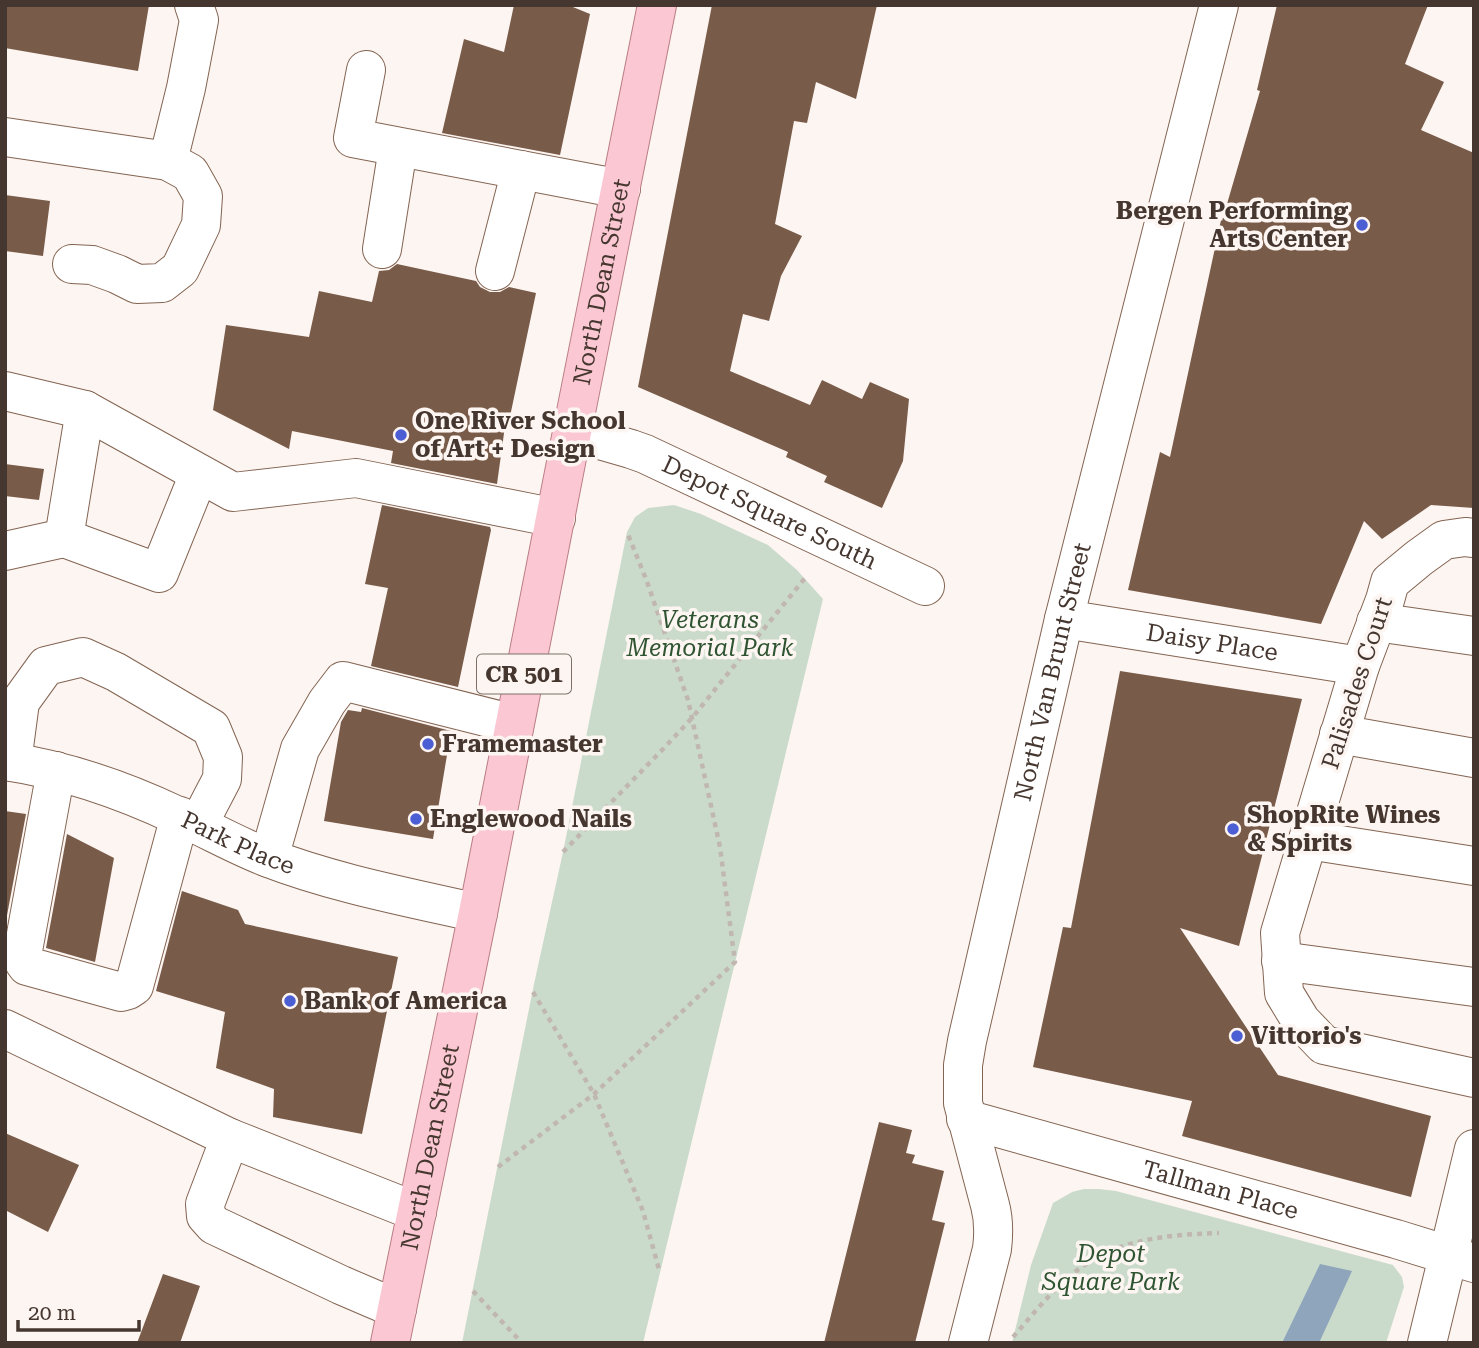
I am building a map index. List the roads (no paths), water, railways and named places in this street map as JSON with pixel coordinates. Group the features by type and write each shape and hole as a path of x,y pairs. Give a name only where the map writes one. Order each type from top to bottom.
{"main road":[{"name":"North Dean Street","path":"393,1326 478,913 657,5"}],"street":[{"path":"168,161 199,20 194,5"},
{"name":"North Van Brunt Street","path":"968,1343 994,1233 990,1205 963,1104 962,1084 967,1041 1064,619 1219,5"},
{"path":"366,70 353,138 621,189"},
{"path":"5,137 168,161 190,173 203,196 201,225 180,269 162,283 137,284 92,265 72,264"},
{"path":"382,249 398,148"},
{"path":"495,271 522,170"},
{"path":"5,391 85,410 233,492 356,478 556,518"},
{"path":"64,538 85,410"},
{"name":"Depot Square South","path":"572,432 645,454 925,586"},
{"path":"5,551 64,538 159,573 199,474"},
{"name":"Palisades Court","path":"1474,538 1444,540 1390,582 1360,666 1280,933 1284,993 1301,1021 1324,1045 1474,1078"},
{"name":"Daisy Place","path":"1064,619 1360,666"},
{"path":"1376,622 1474,636"},
{"path":"9,761 20,702 46,666 83,657 116,672 211,728 223,757 222,779 189,821 134,986 128,990 121,992 27,966 22,956 56,771"},
{"path":"269,858 300,748 327,702 343,681 514,724"},
{"path":"1339,734 1474,758"},
{"name":"Park Place","path":"9,761 56,771 123,791 269,858 331,878 478,913"},
{"path":"1308,840 1474,866"},
{"path":"1281,961 1474,987"},
{"path":"5,1029 230,1138 417,1212"},
{"name":"Tallman Place","path":"966,1119 1461,1259"},
{"path":"230,1138 205,1204 206,1216 214,1225 341,1285 393,1326"},
{"path":"1427,1343 1461,1259 1474,1149"}],"water":[{"path":"1320,1264 1352,1271 1319,1343 1282,1343"}],"place":[{"name":"Bergen Performing Arts Center","path":"1362,225"},
{"name":"One River School of Art + Design","path":"401,435"},
{"name":"Framemaster","path":"428,744"},
{"name":"Englewood Nails","path":"416,819"},
{"name":"ShopRite Wines & Spirits","path":"1233,829"},
{"name":"Bank of America","path":"290,1001"},
{"name":"Vittorio's","path":"1237,1036"}],"park label":[{"name":"Veterans Memorial Park","path":"710,634"},
{"name":"Depot Square Park","path":"1111,1268"}]}
